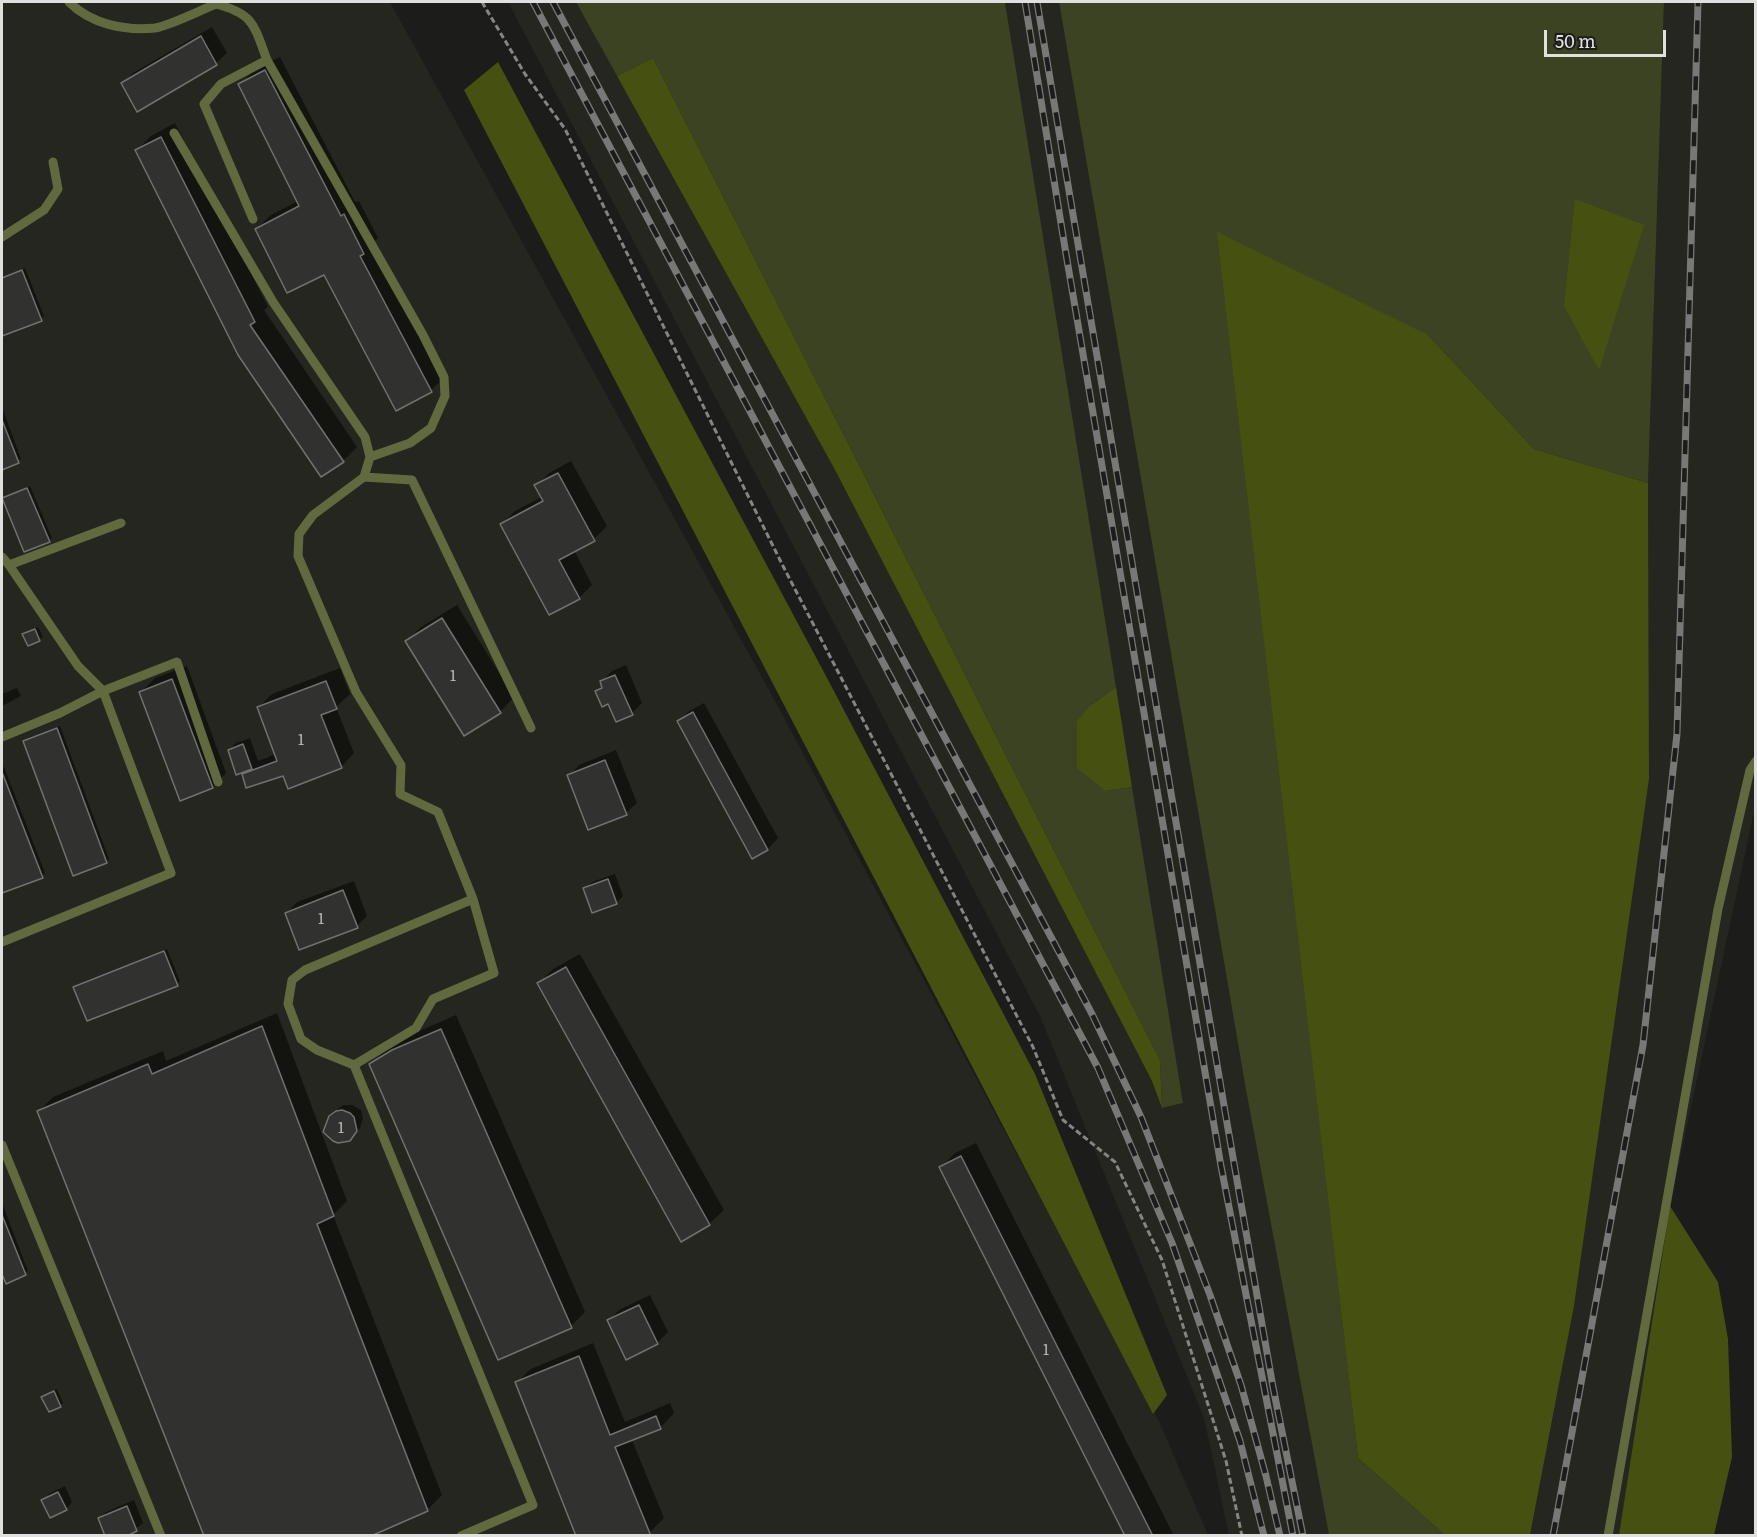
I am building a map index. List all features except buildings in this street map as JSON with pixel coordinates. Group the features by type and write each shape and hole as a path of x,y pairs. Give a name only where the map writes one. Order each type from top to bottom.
{"lane":[{"path":"69,2 94,21 116,27 156,28 216,3 235,9 253,24 267,60 444,376 445,396 431,428 410,442 370,457"},
{"path":"252,219 204,104 221,84 267,60"},
{"path":"174,133 273,302 365,437 370,457 364,477 313,515 299,534 298,556 357,692 401,765 399,794 438,812 474,899 494,973 433,999 416,1028 354,1065"},
{"path":"2,237 44,210 58,189 53,162"},
{"path":"364,477 412,480 531,728"},
{"path":"9,565 121,523"},
{"path":"2,557 78,666 103,691 171,873 2,942"},
{"path":"2,736 60,713 103,691 177,662 218,782"},
{"path":"1608,1536 1718,909 1750,770 1755,761"},
{"path":"461,1536 533,1505 354,1065 317,1050 301,1039 288,1004 292,980 305,970 474,899"},
{"path":"2,1146 161,1536"}],"path":[{"path":"482,2 525,74 565,129 783,566 1033,1047 1063,1120 1115,1162 1162,1260 1226,1461 1242,1536"}],"shaded area":[{"path":"2,2 390,2 775,701 1158,1419 1208,1535 2,1536"},
{"path":"508,2 576,2 834,468 1152,1081 1162,1108 1183,1103 1005,2 1059,2 1246,1090 1329,1535 1229,1535 1204,1418 1040,1016"},
{"path":"1664,2 1755,2 1755,807 1670,1206 1619,1535 1530,1536 1574,1306 1649,779 1648,483"}],"green space":[{"path":"576,2 1005,2 1116,687 1091,705 1106,791 1132,787 1183,1103 1162,1108 1160,1060 653,58 617,76"},
{"path":"1059,2 1664,2 1648,483 1534,449 1428,335 1297,916 1358,1458 1445,1535 1329,1535 1246,1090"},
{"path":"653,58 1160,1060 1162,1108 1152,1081 834,468 617,76"},
{"path":"498,62 826,676 1035,1074 1167,1395 1153,1414 464,90"},
{"path":"1575,199 1644,225 1599,370 1564,306"},
{"path":"1217,232 1428,335 1534,449 1648,483 1649,779 1574,1306 1530,1535 1445,1535 1358,1458"},
{"path":"1116,687 1132,787 1106,791 1077,768 1077,721 1091,705"},
{"path":"1670,1206 1718,1282 1728,1339 1732,1457 1714,1535 1619,1535"}],"railway":[{"path":"533,2 1098,1068 1172,1243 1240,1441 1264,1536"},
{"path":"553,2 1092,1014 1141,1117 1210,1295 1241,1385 1280,1536"},
{"path":"1025,2 1221,1166 1293,1536"},
{"path":"1037,2 1227,1123 1273,1387 1303,1536"},
{"path":"1553,1536 1643,1045 1677,734 1698,2"}]}
